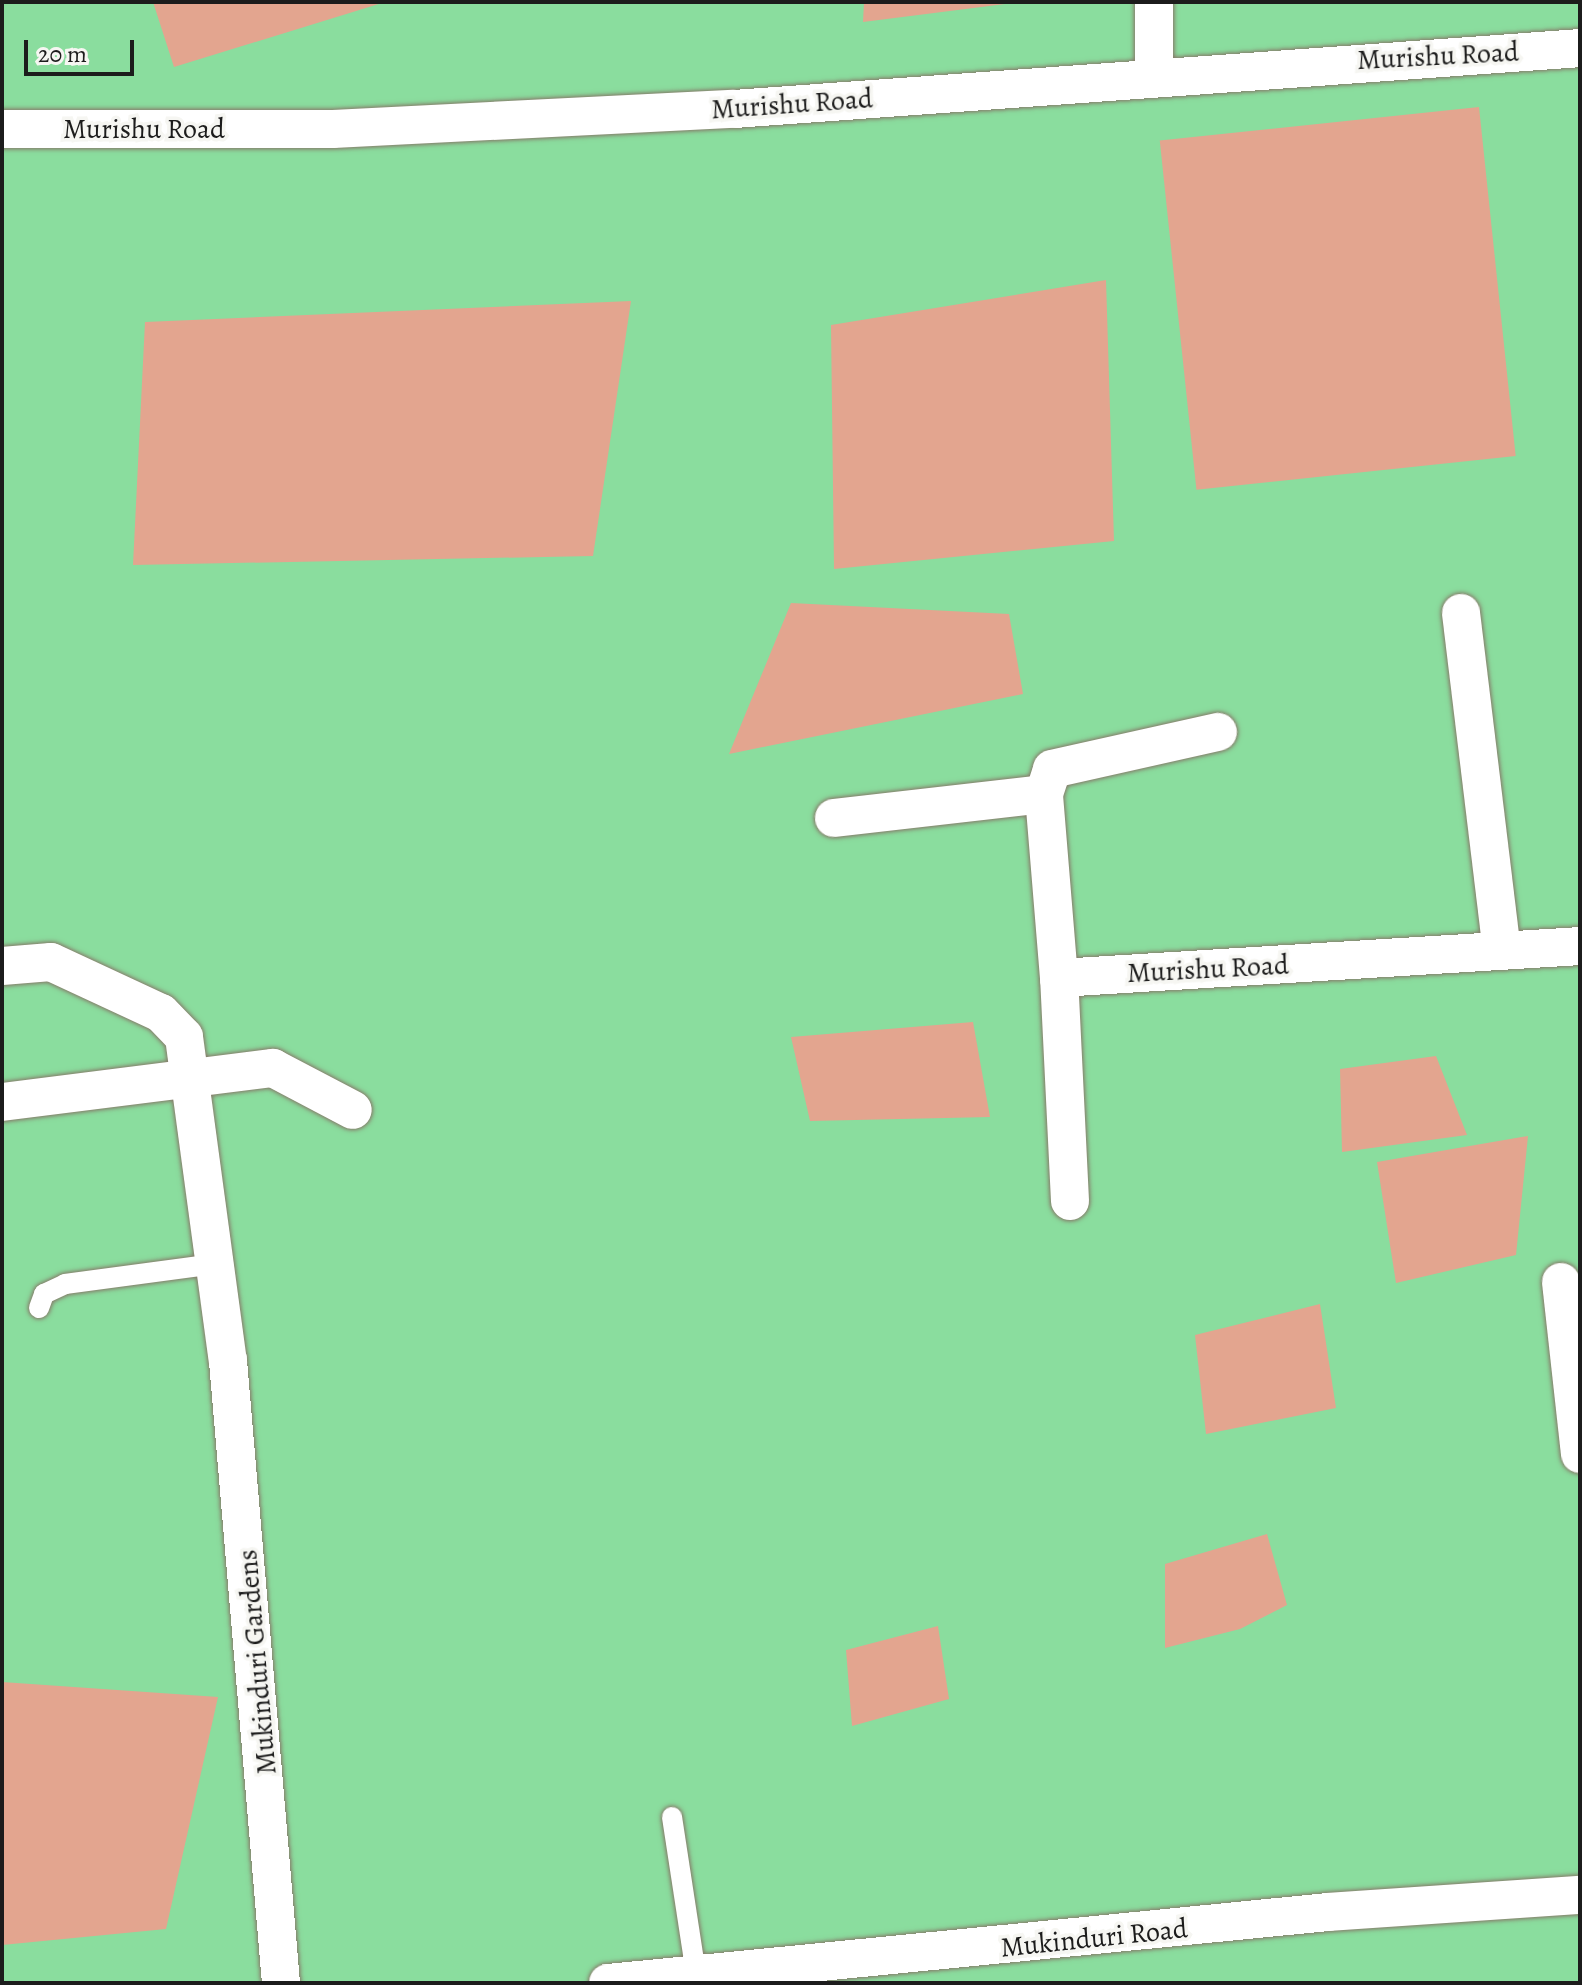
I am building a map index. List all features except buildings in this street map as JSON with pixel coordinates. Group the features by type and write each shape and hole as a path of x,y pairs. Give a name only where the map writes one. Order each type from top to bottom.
{"street":[{"path":"1154,2 1154,76"},
{"name":"Murishu Road","path":"2,129 333,129 734,109 1154,76 1580,48"},
{"path":"1461,613 1502,951"},
{"path":"1070,1201 1059,978 1044,794 1060,763 1218,732"},
{"path":"834,818 1044,794"},
{"name":"Murishu Road","path":"1059,978 1580,946"},
{"name":"Mukinduri Gardens","path":"2,966 51,962 177,1023 190,1077 225,1341 281,1983"},
{"path":"2,1102 273,1068 353,1110"},
{"path":"1561,1282 1580,1454"},
{"name":"Mukinduri Road","path":"608,1983 1328,1912 1580,1895"}],"lane":[{"path":"39,1308 44,1294 65,1284 215,1264"},
{"path":"672,1817 696,1974"}],"green space":[{"path":"2,2 1580,2 1580,1983 2,1983"}]}
